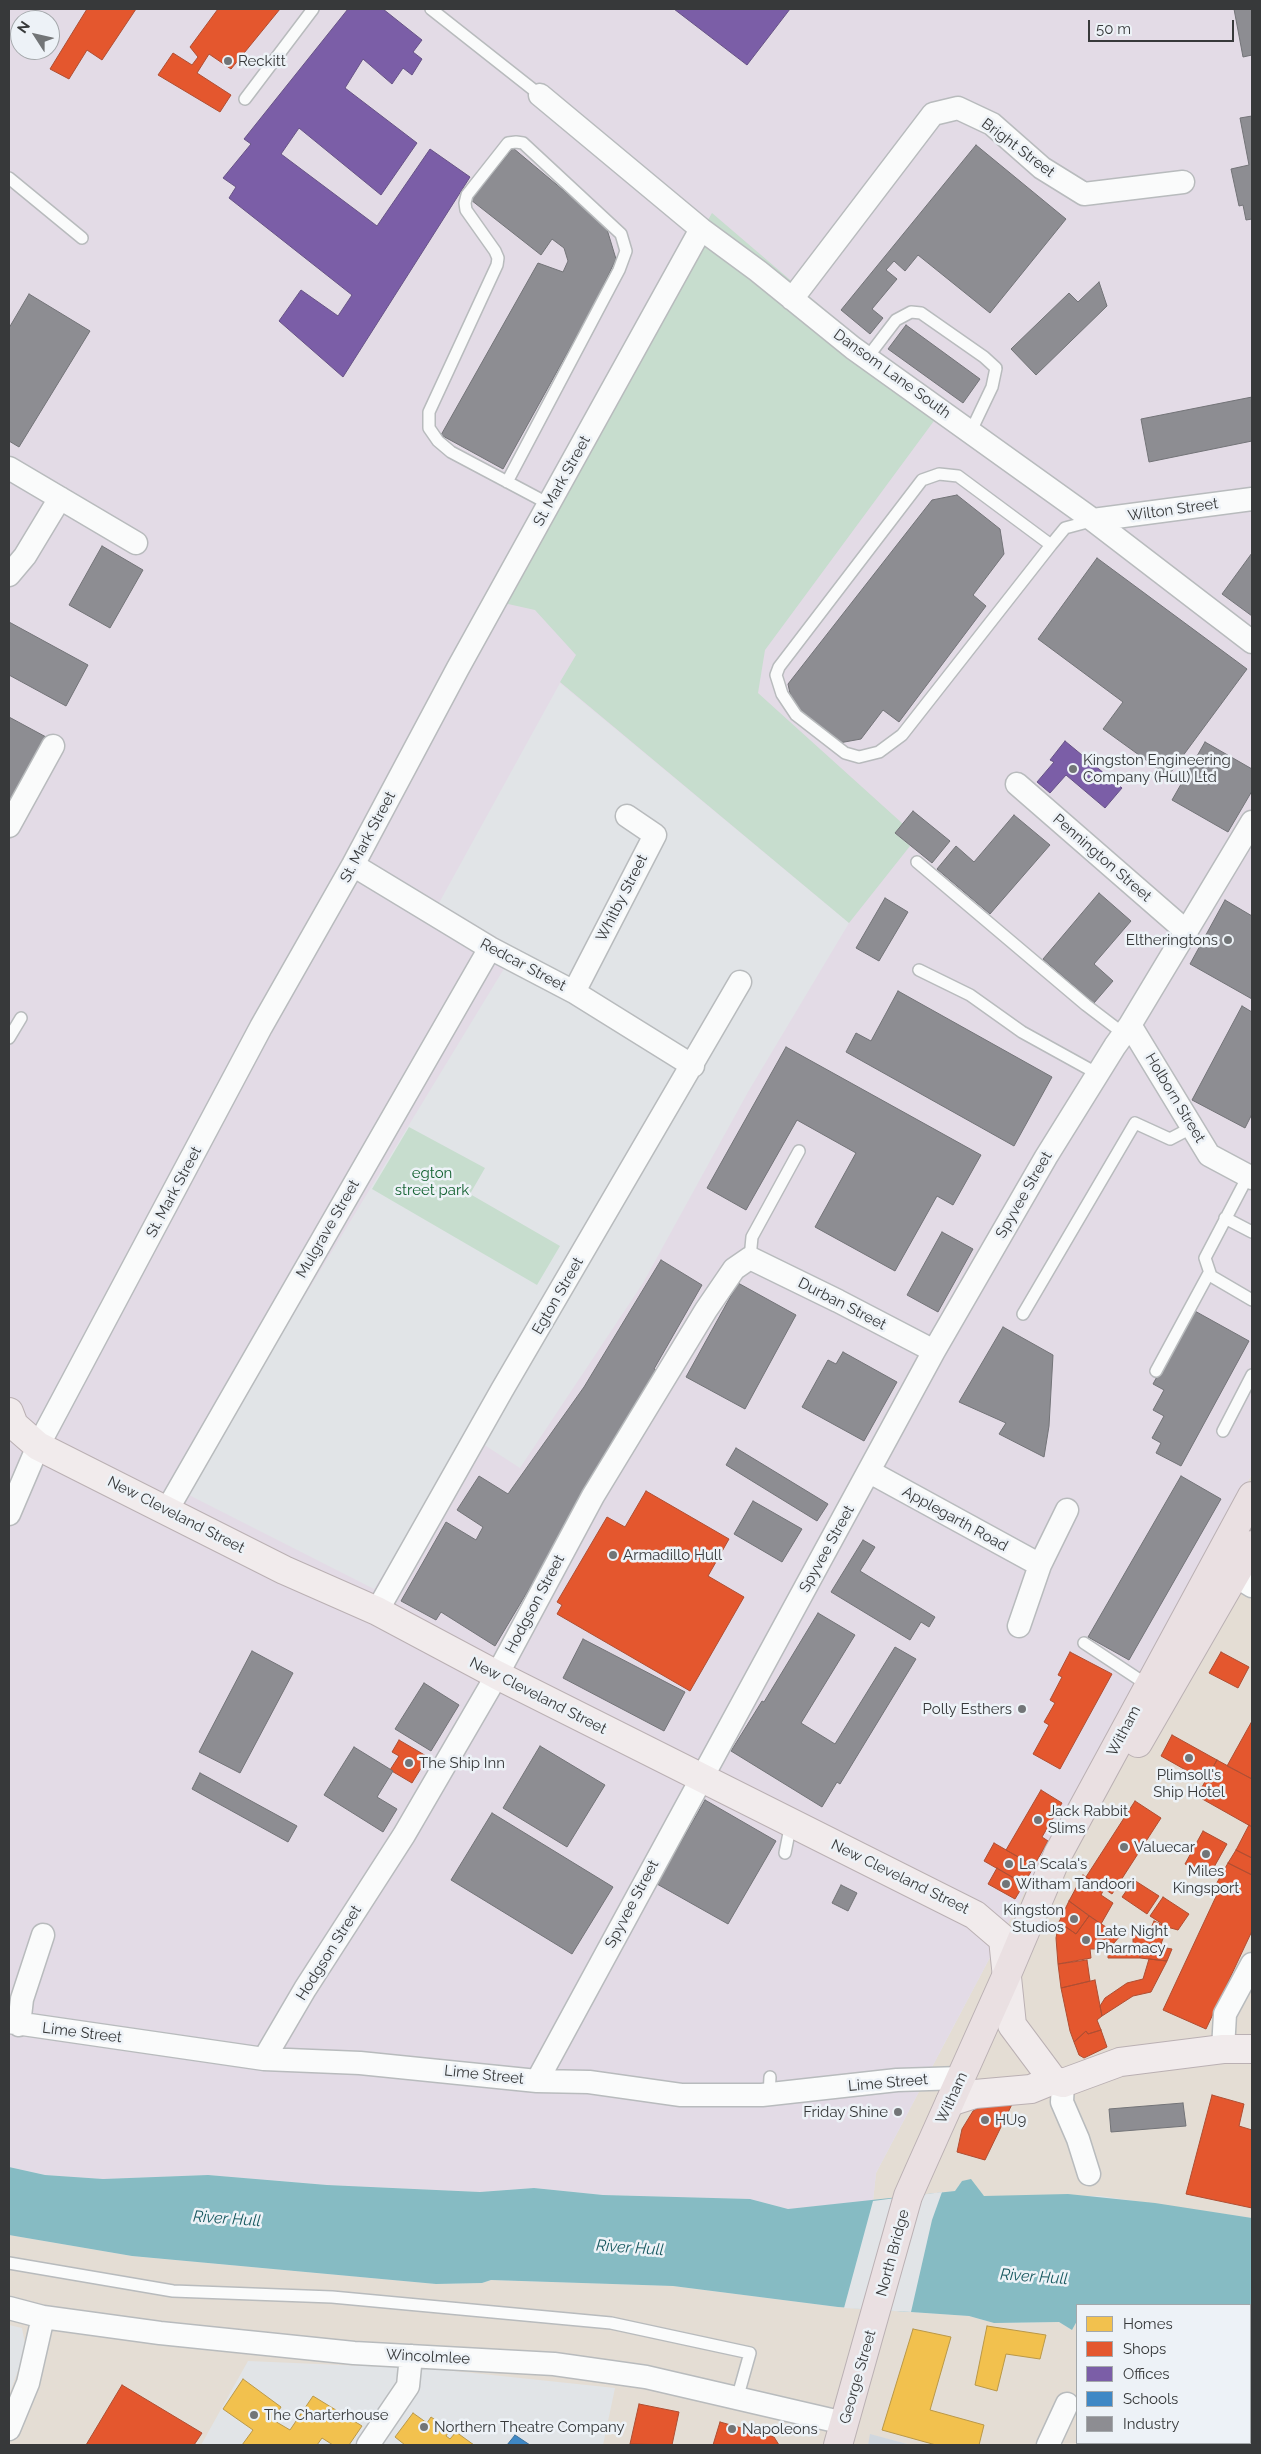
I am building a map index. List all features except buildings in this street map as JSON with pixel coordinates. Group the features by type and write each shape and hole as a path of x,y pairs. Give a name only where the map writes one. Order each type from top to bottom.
{"highway":[{"name":"Witham","path":"1234,1576 1252,1496"},
{"name":"Witham","path":"908,2196 962,2078 1058,1854 1157,1691 1234,1576 1252,1545"},
{"name":"North Bridge","path":"877,2310 908,2196"},
{"name":"George Street","path":"841,2434 877,2310"}],"main road":[{"name":"New Cleveland Street","path":"9,1412 14,1425 38,1446 284,1570 377,1611 497,1675 975,1915 1003,1939 1008,1972 1012,2025 1058,2082"},
{"path":"950,2102 975,2094 1031,2089 1120,2062 1223,2049 1252,2048"}],"street":[{"name":"Dansom Lane South","path":"540,95 701,229 867,358 1093,520 1252,642"},
{"name":"Bright Street","path":"792,299 933,114 958,108 992,124 1042,168 1084,194 1183,182"},
{"name":"St. Mark Street","path":"10,1510 38,1446 262,1027 353,865 458,668 701,229"},
{"path":"9,468 136,543"},
{"path":"9,575 25,556 60,498"},
{"name":"Wilton Street","path":"1093,520 1252,499"},
{"path":"9,826 54,746"},
{"name":"Pennington Street","path":"1018,784 1188,932"},
{"name":"Whitby Street","path":"574,992 655,835 627,816"},
{"name":"Spyvee Street","path":"537,2081 870,1472 934,1351 1046,1158 1188,932 1252,822"},
{"name":"Redcar Street","path":"353,865 490,948 574,992 693,1066"},
{"name":"Mulgrave Street","path":"167,1510 490,948"},
{"name":"Egton Street","path":"377,1611 502,1390 693,1066 740,982"},
{"name":"Holborn Street","path":"1127,1030 1193,1127 1209,1154 1250,1177"},
{"name":"Durban Street","path":"750,1258 838,1300 934,1351"},
{"name":"Hodgson Street","path":"264,2059 305,1989 404,1835 497,1675 593,1496 706,1310 734,1269 750,1258"},
{"name":"Applegarth Road","path":"870,1472 1040,1565"},
{"path":"1018,1626 1040,1565 1067,1510"},
{"path":"14,2023 43,1936"},
{"path":"1223,2049 1224,2014 1252,1964"},
{"name":"Lime Street","path":"14,2023 264,2059 360,2062 537,2081 589,2082 681,2096 769,2086 834,2088 897,2080 962,2078"},
{"path":"1058,2082 1062,2102 1078,2139 1089,2174"},
{"name":"Wincolmlee","path":"9,2308 43,2317 160,2334 411,2356 554,2364 646,2377 737,2399 841,2434"},
{"path":"9,2430 28,2383 43,2317"},
{"path":"368,2445 408,2386 411,2356"},
{"path":"1048,2445 1067,2404"}],"lane":[{"path":"245,99 313,9"},
{"path":"431,9 540,95"},
{"path":"507,482 619,270 626,251 621,234 523,143 516,142 508,143 467,195 464,202 466,210 495,251 498,258 497,265 429,412 429,428 438,441 451,452 507,482 549,504"},
{"path":"9,178 82,238"},
{"path":"867,358 896,320 911,312 921,313 984,357 996,368 992,387 971,431"},
{"path":"1051,545 958,476 939,474 922,480 779,667 776,675 782,694 796,716 845,754 859,757 879,752 902,735 1065,528 1093,520"},
{"path":"917,862 1086,1005 1127,1030"},
{"path":"919,970 970,995 1022,1032 1098,1074"},
{"path":"9,1038 21,1018"},
{"path":"1023,1314 1135,1123 1170,1139 1193,1127"},
{"path":"750,1258 752,1236 799,1151"},
{"path":"1250,1177 1206,1254 1211,1276 1252,1300"},
{"path":"1225,1218 1252,1232"},
{"path":"1156,1371 1209,1273"},
{"path":"1223,1431 1252,1375"},
{"path":"1084,1643 1157,1691"},
{"path":"785,1853 791,1823"},
{"path":"9,2263 173,2291 332,2297 611,2323 750,2353 737,2399"}],"shaded area":[{"path":"9,9 1252,9 1252,1474 1115,1721 876,2173 873,2201 788,2209 750,2199 603,2195 534,2188 480,2192 327,2185 208,2175 103,2179 45,2175 9,2167","holes":["560,683 849,923 748,1092 643,1283 520,1468 469,1435 374,1589 185,1493 516,949 439,903"]},
{"path":"1252,1474 1252,2218 1100,2196 984,2196 962,2181 955,2191 873,2201 876,2173 1115,1721"},
{"path":"9,2235 132,2256 436,2284 482,2283 491,2280 673,2286 838,2307 969,2316 994,2323 1059,2322 1072,2330 1076,2323 1076,2444 1251,2444 1252,2358 1252,2445 911,2445 871,2435 868,2445 603,2445 615,2388 435,2369 248,2361 201,2445 9,2445 9,2395 26,2349 22,2328 9,2325"},
{"path":"870,2434 911,2445 868,2445"}],"green space":[{"path":"712,213 942,410 765,650 758,693 903,824 895,833 910,846 849,923 560,682 576,655 535,610 490,600"},
{"name":"egton street park","path":"409,1127 485,1168 470,1194 560,1246 537,1285 372,1189"}],"water":[{"name":"River Hull","path":"9,2167 45,2175 103,2179 208,2175 327,2185 480,2192 534,2188 603,2195 750,2199 788,2209 955,2191 962,2181 971,2179 984,2196 1068,2194 1155,2203 1252,2218 1252,2358 1251,2304 1076,2304 1076,2323 1072,2330 1059,2322 994,2323 969,2316 838,2307 673,2286 491,2280 482,2283 436,2284 132,2256 9,2235"},
{"path":"1252,2371 1252,2445 1201,2445 1251,2444"}],"pier":[{"path":"942,2192 932,2220 911,2312 844,2308 873,2201"}],"place":[{"name":"Reckitt","path":"228,61"},
{"name":"Kingston Engineering Company (Hull) Ltd","path":"1073,769"},
{"name":"Eltheringtons","path":"1228,940"},
{"name":"Armadillo Hull","path":"613,1555"},
{"name":"Polly Esthers","path":"1022,1709"},
{"name":"Plimsoll's Ship Hotel","path":"1189,1758"},
{"name":"The Ship Inn","path":"409,1763"},
{"name":"Jack Rabbit Slims","path":"1038,1820"},
{"name":"Valuecar","path":"1124,1847"},
{"name":"Miles Kingsport","path":"1206,1854"},
{"name":"La Scala's","path":"1009,1864"},
{"name":"Witham Tandoori","path":"1006,1884"},
{"name":"Kingston Studios","path":"1074,1919"},
{"name":"Late Night Pharmacy","path":"1086,1940"},
{"name":"Friday Shine","path":"898,2112"},
{"name":"HU9","path":"985,2120"},
{"name":"The Charterhouse","path":"254,2415"},
{"name":"Northern Theatre Company","path":"424,2427"},
{"name":"Napoleons","path":"732,2429"}]}
